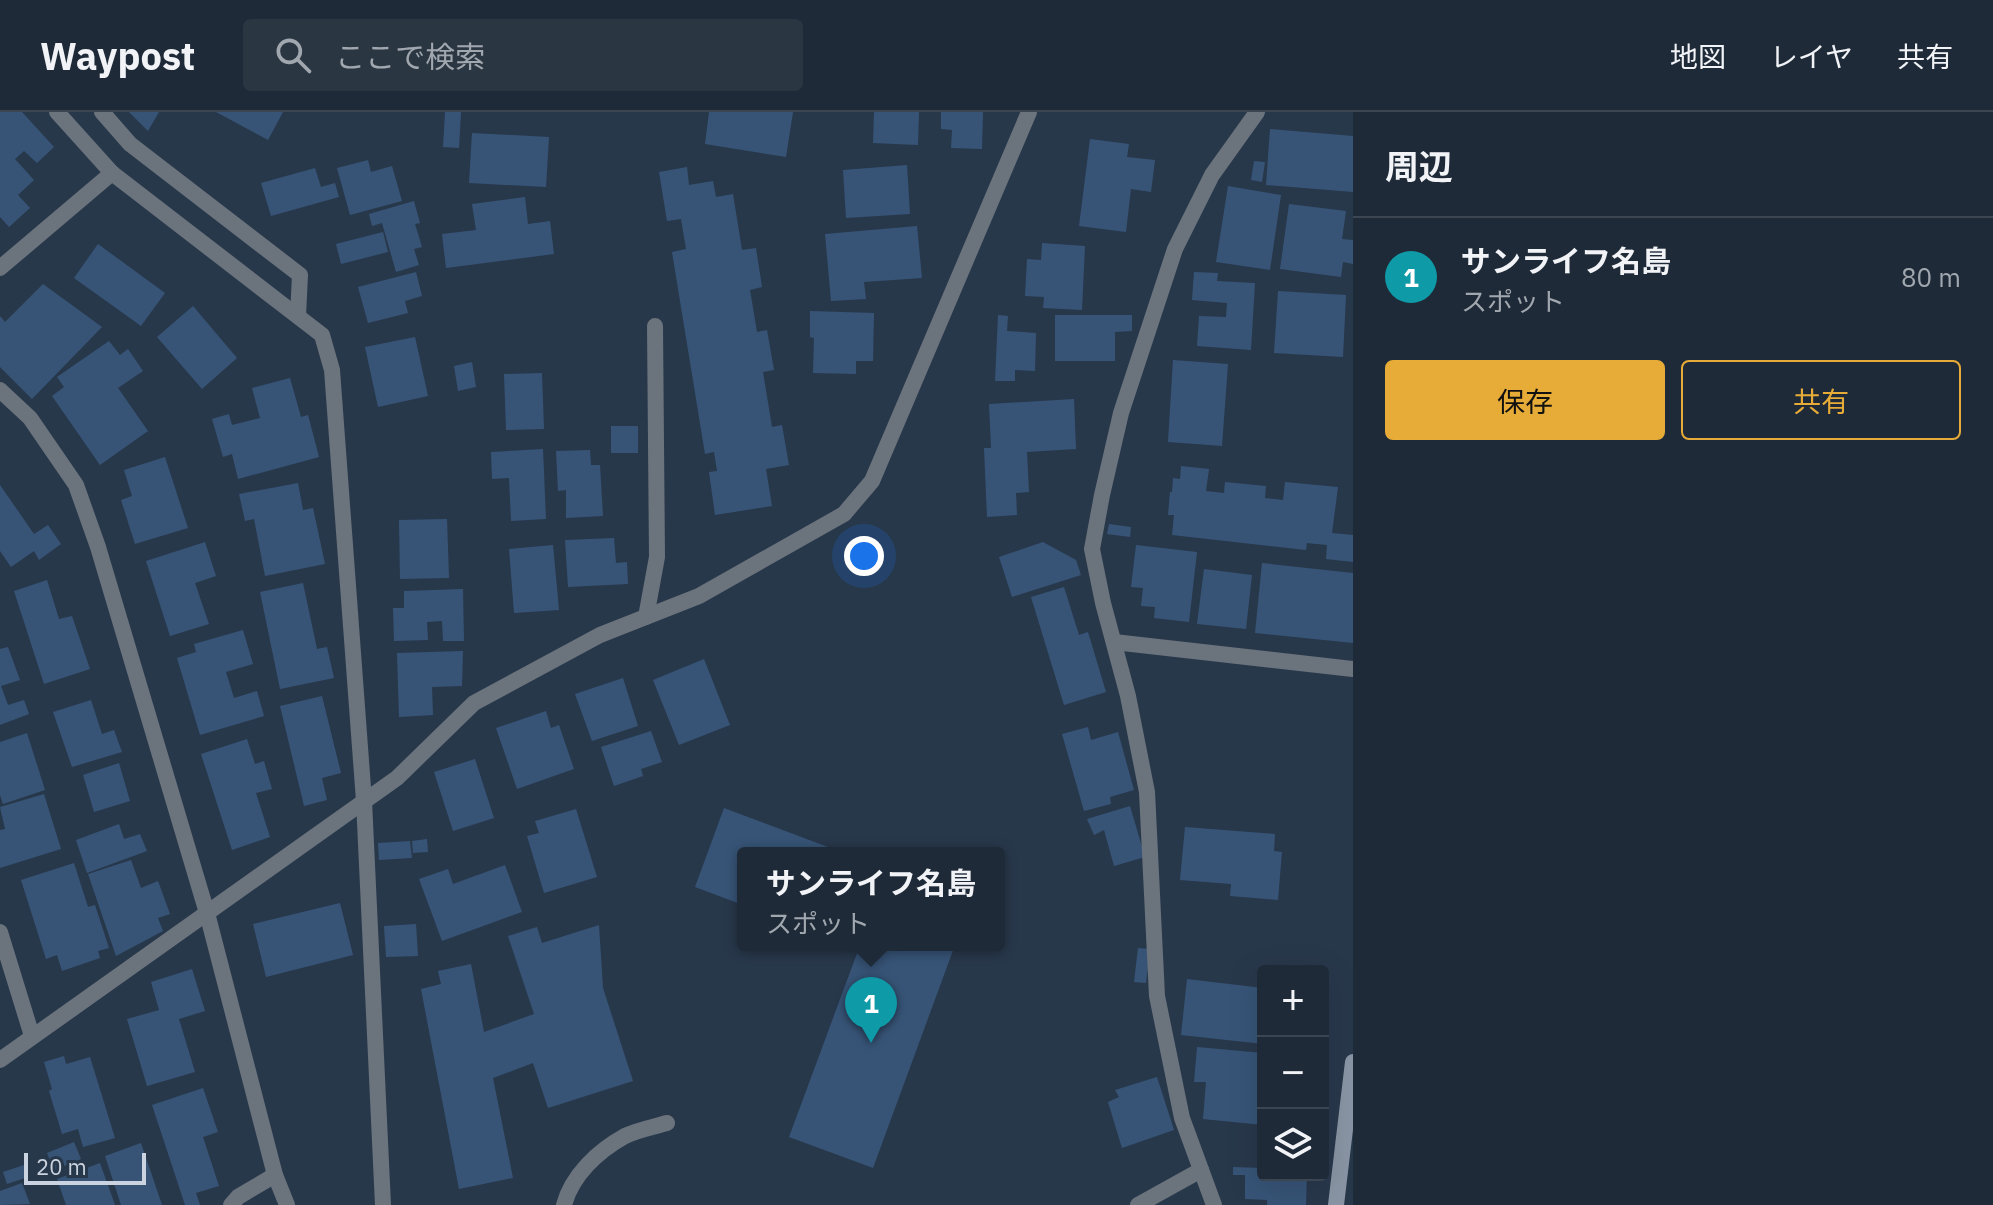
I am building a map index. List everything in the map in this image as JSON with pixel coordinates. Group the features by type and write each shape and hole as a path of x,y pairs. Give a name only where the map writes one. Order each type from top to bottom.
{"main road":[{"path":"1336,1205 1353,1062"}],"street":[{"path":"57,112 112,173 322,335 332,370 364,801 383,1205"},
{"path":"102,112 130,144 300,275 298,316"},
{"path":"0,1060 397,778 474,703 600,635 699,596 844,514 872,481 1029,112"},
{"path":"1214,1205 1182,1118 1157,996 1147,792 1128,696 1092,549 1121,413 1175,249 1212,175 1257,112"},
{"path":"0,268 112,173"},
{"path":"646,617 657,557 655,326"},
{"path":"0,390 30,418 76,485 98,547 207,913 275,1175 287,1205"},
{"path":"1114,642 1353,669"},
{"path":"0,932 32,1036"},
{"path":"564,1205 567,1192 593,1158 626,1135 667,1123"},
{"path":"1138,1205 1201,1170"},
{"path":"231,1205 238,1197 275,1175"}],"building":[{"path":"0,112 22,112 54,147 37,163 24,151 15,159 34,180 18,195 30,208 9,227 0,217"},
{"path":"129,112 159,112 148,131"},
{"path":"216,112 283,112 268,140"},
{"path":"445,112 461,112 459,148 443,147"},
{"path":"709,112 793,112 786,157 705,144"},
{"path":"874,112 919,112 918,145 873,143"},
{"path":"941,112 983,112 982,149 951,148 952,130 941,129"},
{"path":"1270,129 1353,136 1353,192 1266,185"},
{"path":"472,133 549,137 546,187 469,183"},
{"path":"1090,139 1129,144 1127,157 1155,160 1151,192 1131,189 1126,232 1079,226"},
{"path":"368,160 371,172 392,166 402,201 350,215 337,168"},
{"path":"1254,161 1265,162 1262,182 1251,180"},
{"path":"907,165 910,214 846,218 843,170"},
{"path":"687,167 689,185 713,181 716,197 733,194 742,250 756,248 762,287 750,290 757,332 767,330 774,370 763,372 772,427 782,425 789,465 766,469 772,506 715,515 709,472 717,471 714,452 705,454 672,252 686,249 681,219 667,221 659,172"},
{"path":"315,168 321,187 335,183 339,197 271,216 261,183"},
{"path":"1228,186 1281,195 1270,270 1216,262"},
{"path":"525,197 528,224 550,221 554,254 446,268 442,234 476,230 472,204"},
{"path":"414,201 420,223 415,224 422,247 414,249 419,265 396,272 382,223 372,226 369,214"},
{"path":"1289,204 1346,211 1342,239 1353,240 1353,264 1343,262 1341,277 1280,269"},
{"path":"917,226 922,278 864,282 866,299 831,301 825,234"},
{"path":"383,232 388,252 341,264 336,244"},
{"path":"1042,243 1085,246 1082,310 1043,308 1044,297 1025,296 1027,259 1041,260"},
{"path":"98,244 165,293 141,326 74,278"},
{"path":"416,272 422,296 405,301 408,313 368,323 358,287"},
{"path":"1194,272 1218,273 1217,281 1255,283 1251,350 1197,346 1199,316 1226,317 1227,303 1192,300"},
{"path":"43,284 102,327 32,399 0,367 0,316 5,322"},
{"path":"1278,291 1346,295 1343,357 1274,353"},
{"path":"193,306 237,358 202,389 157,337"},
{"path":"810,311 874,313 873,361 856,361 856,374 813,373 814,338 810,337"},
{"path":"998,315 1008,316 1007,331 1036,333 1035,371 1015,370 1015,381 995,381"},
{"path":"1055,315 1132,315 1132,331 1115,332 1115,361 1055,361"},
{"path":"415,337 428,396 378,407 365,347"},
{"path":"109,341 120,355 128,349 143,371 118,388 148,431 100,465 52,396 64,387 57,377"},
{"path":"1173,360 1228,364 1222,446 1168,442"},
{"path":"472,362 476,387 458,391 454,366"},
{"path":"542,373 544,429 506,430 504,374"},
{"path":"290,378 301,417 308,415 319,457 238,479 232,454 223,457 212,419 229,414 232,425 260,418 252,388"},
{"path":"1074,399 1076,449 1027,452 1029,492 1016,493 1017,515 987,517 984,448 991,448 989,404"},
{"path":"611,426 638,426 638,453 611,453"},
{"path":"543,449 546,519 511,521 509,478 492,479 491,452"},
{"path":"590,450 591,465 600,465 603,516 566,518 566,490 558,491 556,451"},
{"path":"165,457 188,528 135,544 121,500 132,496 124,470"},
{"path":"1181,466 1209,469 1206,491 1224,493 1225,482 1266,486 1265,498 1283,500 1285,482 1338,487 1332,533 1353,535 1353,562 1326,559 1327,545 1307,543 1306,550 1172,535 1174,515 1168,515 1170,492 1173,478 1180,479"},
{"path":"298,483 303,510 313,508 325,564 265,576 254,519 245,521 239,494"},
{"path":"0,485 34,534 48,525 61,544 39,560 34,551 11,567 0,551"},
{"path":"447,519 449,578 400,579 399,520"},
{"path":"1109,524 1131,527 1130,537 1107,534"},
{"path":"614,538 616,563 627,562 628,584 568,587 565,540"},
{"path":"205,542 216,576 195,583 209,624 170,636 146,561"},
{"path":"1043,542 1076,560 1081,575 1012,597 999,557"},
{"path":"553,545 559,610 514,613 509,549"},
{"path":"1136,545 1197,552 1189,622 1154,618 1155,607 1141,606 1143,588 1131,587"},
{"path":"1262,563 1353,573 1353,643 1255,633"},
{"path":"1204,569 1252,575 1246,629 1197,624"},
{"path":"47,580 59,619 72,616 90,669 44,684 14,591"},
{"path":"303,583 317,649 327,647 334,678 280,689 260,592"},
{"path":"1064,587 1079,635 1088,632 1106,692 1064,705 1031,597"},
{"path":"463,589 464,641 443,641 442,621 427,622 428,640 394,641 393,608 404,608 404,591"},
{"path":"243,630 253,664 226,672 234,698 257,691 264,716 200,735 177,658 196,652 194,644"},
{"path":"8,647 20,680 1,686 8,705 24,700 29,714 0,725 0,649"},
{"path":"463,651 462,686 432,687 433,715 399,717 397,653"},
{"path":"704,659 730,725 679,745 653,680"},
{"path":"623,678 638,726 592,741 575,694"},
{"path":"322,696 341,773 322,778 327,800 304,806 280,706"},
{"path":"91,700 102,734 114,730 122,752 72,767 53,712"},
{"path":"546,711 551,728 559,725 574,769 517,789 496,728"},
{"path":"1088,727 1091,740 1118,732 1134,790 1110,797 1111,804 1084,811 1062,734"},
{"path":"651,731 662,762 641,769 643,776 614,786 601,747"},
{"path":"27,733 45,790 3,804 0,795 0,742"},
{"path":"247,739 255,764 264,761 272,789 256,793 270,837 232,850 201,754"},
{"path":"475,759 494,818 453,831 434,772"},
{"path":"119,763 130,801 94,812 83,775"},
{"path":"44,794 61,849 0,868 0,830 5,829 0,807"},
{"path":"1130,806 1145,857 1114,866 1104,830 1094,835 1087,819"},
{"path":"724,808 828,847 737,847 737,903 695,887"},
{"path":"576,809 597,877 544,893 527,836 539,833 535,821"},
{"path":"119,824 124,839 140,834 147,851 87,873 76,840"},
{"path":"1185,827 1275,834 1274,851 1282,852 1278,900 1230,896 1231,884 1180,880"},
{"path":"427,839 428,852 413,853 412,841"},
{"path":"410,841 412,858 379,860 378,843"},
{"path":"131,860 141,888 158,881 170,914 158,918 163,931 116,956 88,874"},
{"path":"74,863 88,907 95,905 109,948 98,951 100,958 62,971 57,955 46,959 21,880"},
{"path":"505,865 522,912 442,941 419,879 448,869 453,884"},
{"path":"340,903 353,955 266,977 253,924"},
{"path":"416,924 418,956 386,957 384,926"},
{"path":"599,925 603,988 633,1081 548,1108 533,1063 493,1078 513,1178 459,1189 421,989 441,984 438,971 471,964 484,1032 534,1014 508,936 537,927 542,943"},
{"path":"1138,948 1150,949 1146,983 1134,982"},
{"path":"858,951 953,951 873,1168 789,1137"},
{"path":"192,969 205,1011 179,1019 195,1072 147,1086 127,1019 159,1010 151,982"},
{"path":"1187,979 1257,987 1257,1043 1181,1035"},
{"path":"1197,1047 1257,1052 1257,1124 1203,1119 1206,1082 1194,1082"},
{"path":"64,1056 66,1064 90,1057 115,1138 83,1147 78,1129 62,1134 44,1062"},
{"path":"1157,1077 1174,1130 1122,1148 1108,1102 1119,1097 1115,1090"},
{"path":"203,1088 218,1132 203,1137 219,1186 196,1193 200,1205 185,1205 152,1105"},
{"path":"74,1142 81,1159 54,1170 47,1153"},
{"path":"141,1143 162,1205 121,1205 105,1156"},
{"path":"100,1163 115,1205 66,1205 57,1179"},
{"path":"24,1165 28,1177 7,1184 3,1172"},
{"path":"1233,1167 1257,1168 1257,1181 1307,1181 1306,1205 1267,1205 1267,1200 1245,1199 1245,1175 1233,1175"},
{"path":"22,1183 30,1204 0,1205 0,1191"}],"place":[{"name":"サンライフ名島","path":"871,1043"}]}
